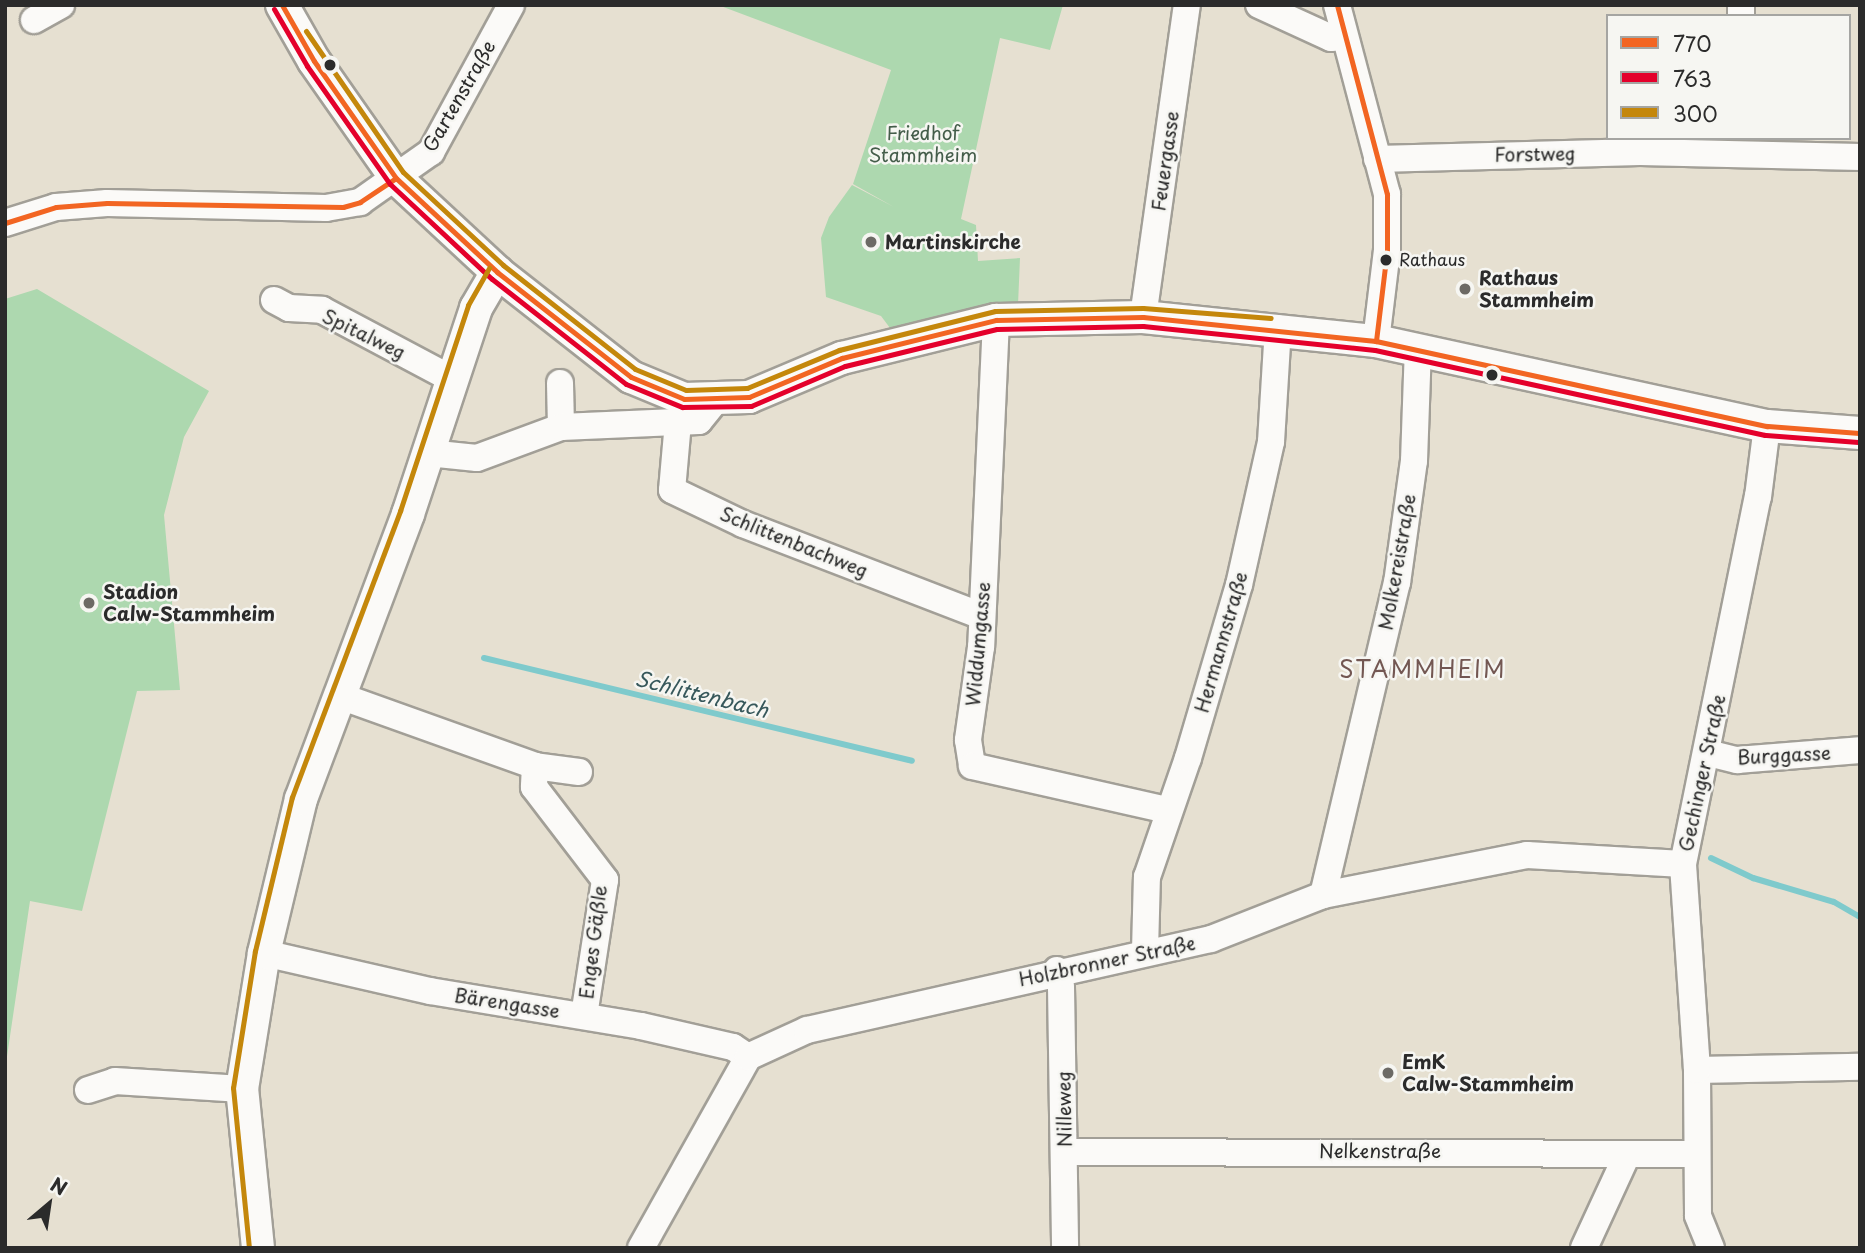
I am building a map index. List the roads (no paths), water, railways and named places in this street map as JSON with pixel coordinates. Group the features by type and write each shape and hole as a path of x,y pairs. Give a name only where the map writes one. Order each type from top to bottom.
{"street":[{"path":"34,20 61,5"},
{"path":"282,5 314,61 396,178 497,272 631,377 684,399 715,401 749,397 887,345 996,320 1143,317 1278,328 1376,341 1766,426 1860,433"},
{"name":"Gartenstraße","path":"5,223 56,207 107,203 344,207 360,202 431,152 511,5"},
{"name":"Feuergasse","path":"1143,317 1187,5"},
{"path":"1259,5 1331,38 1342,37"},
{"path":"1337,5 1342,37 1387,194 1387,250 1376,341"},
{"name":"Forstweg","path":"1377,159 1735,146 1824,159 1860,157"},
{"path":"258,1248 242,1089 264,953 301,799 428,453 476,308 497,272"},
{"name":"Spitalweg","path":"274,300 289,308 321,310 452,379"},
{"name":"Widdumgasse","path":"996,320 981,616 968,740 972,766 1167,810"},
{"name":"Hermannstraße","path":"1145,951 1147,877 1167,810 1188,758 1242,572 1271,442 1278,328"},
{"name":"Molkereistraße","path":"1324,895 1396,583 1413,461 1418,349"},
{"path":"560,383 562,427"},
{"path":"428,453 477,458 562,427 699,421 715,401"},
{"name":"Schlittenbachweg","path":"678,422 673,490 743,524 981,616"},
{"name":"Gechinger Straße","path":"1711,1248 1698,1215 1695,1154 1698,1070 1683,864 1708,753 1758,497 1766,426"},
{"path":"340,696 535,766 579,772"},
{"name":"Burggasse","path":"1708,753 1737,760 1860,750"},
{"name":"Enges Gäßle","path":"535,766 534,787 605,880 584,1015"},
{"name":"Holzbronner Straße","path":"748,1057 807,1030 1057,970 1211,939 1324,895 1527,855 1683,864"},
{"name":"Bärengasse","path":"264,953 430,991 584,1015 733,1046 748,1057"},
{"name":"Nilleweg","path":"1057,970 1065,1152 1065,1248"},
{"path":"641,1248 748,1057"},
{"path":"1698,1070 1860,1067"},
{"path":"88,1090 115,1082 242,1089"},
{"name":"Nelkenstraße","path":"1065,1152 1695,1154"},
{"path":"1584,1248 1627,1155"}],"waterway":[{"name":"Schlittenbach","path":"484,658 912,761"},
{"name":"Schlittenbach","path":"1711,858 1753,878 1834,902 1860,917"}],"place":[{"name":"Martinskirche","path":"871,242"},
{"name":"Rathaus","path":"1386,260"},
{"name":"Rathaus Stammheim","path":"1465,289"},
{"name":"Stadion Calw-Stammheim","path":"89,603"},
{"name":"EmK Calw-Stammheim","path":"1388,1073"}],"district":[{"name":"STAMMHEIM","path":"1423,669"}],"park label":[{"name":"Friedhof Stammheim","path":"923,144"}]}
